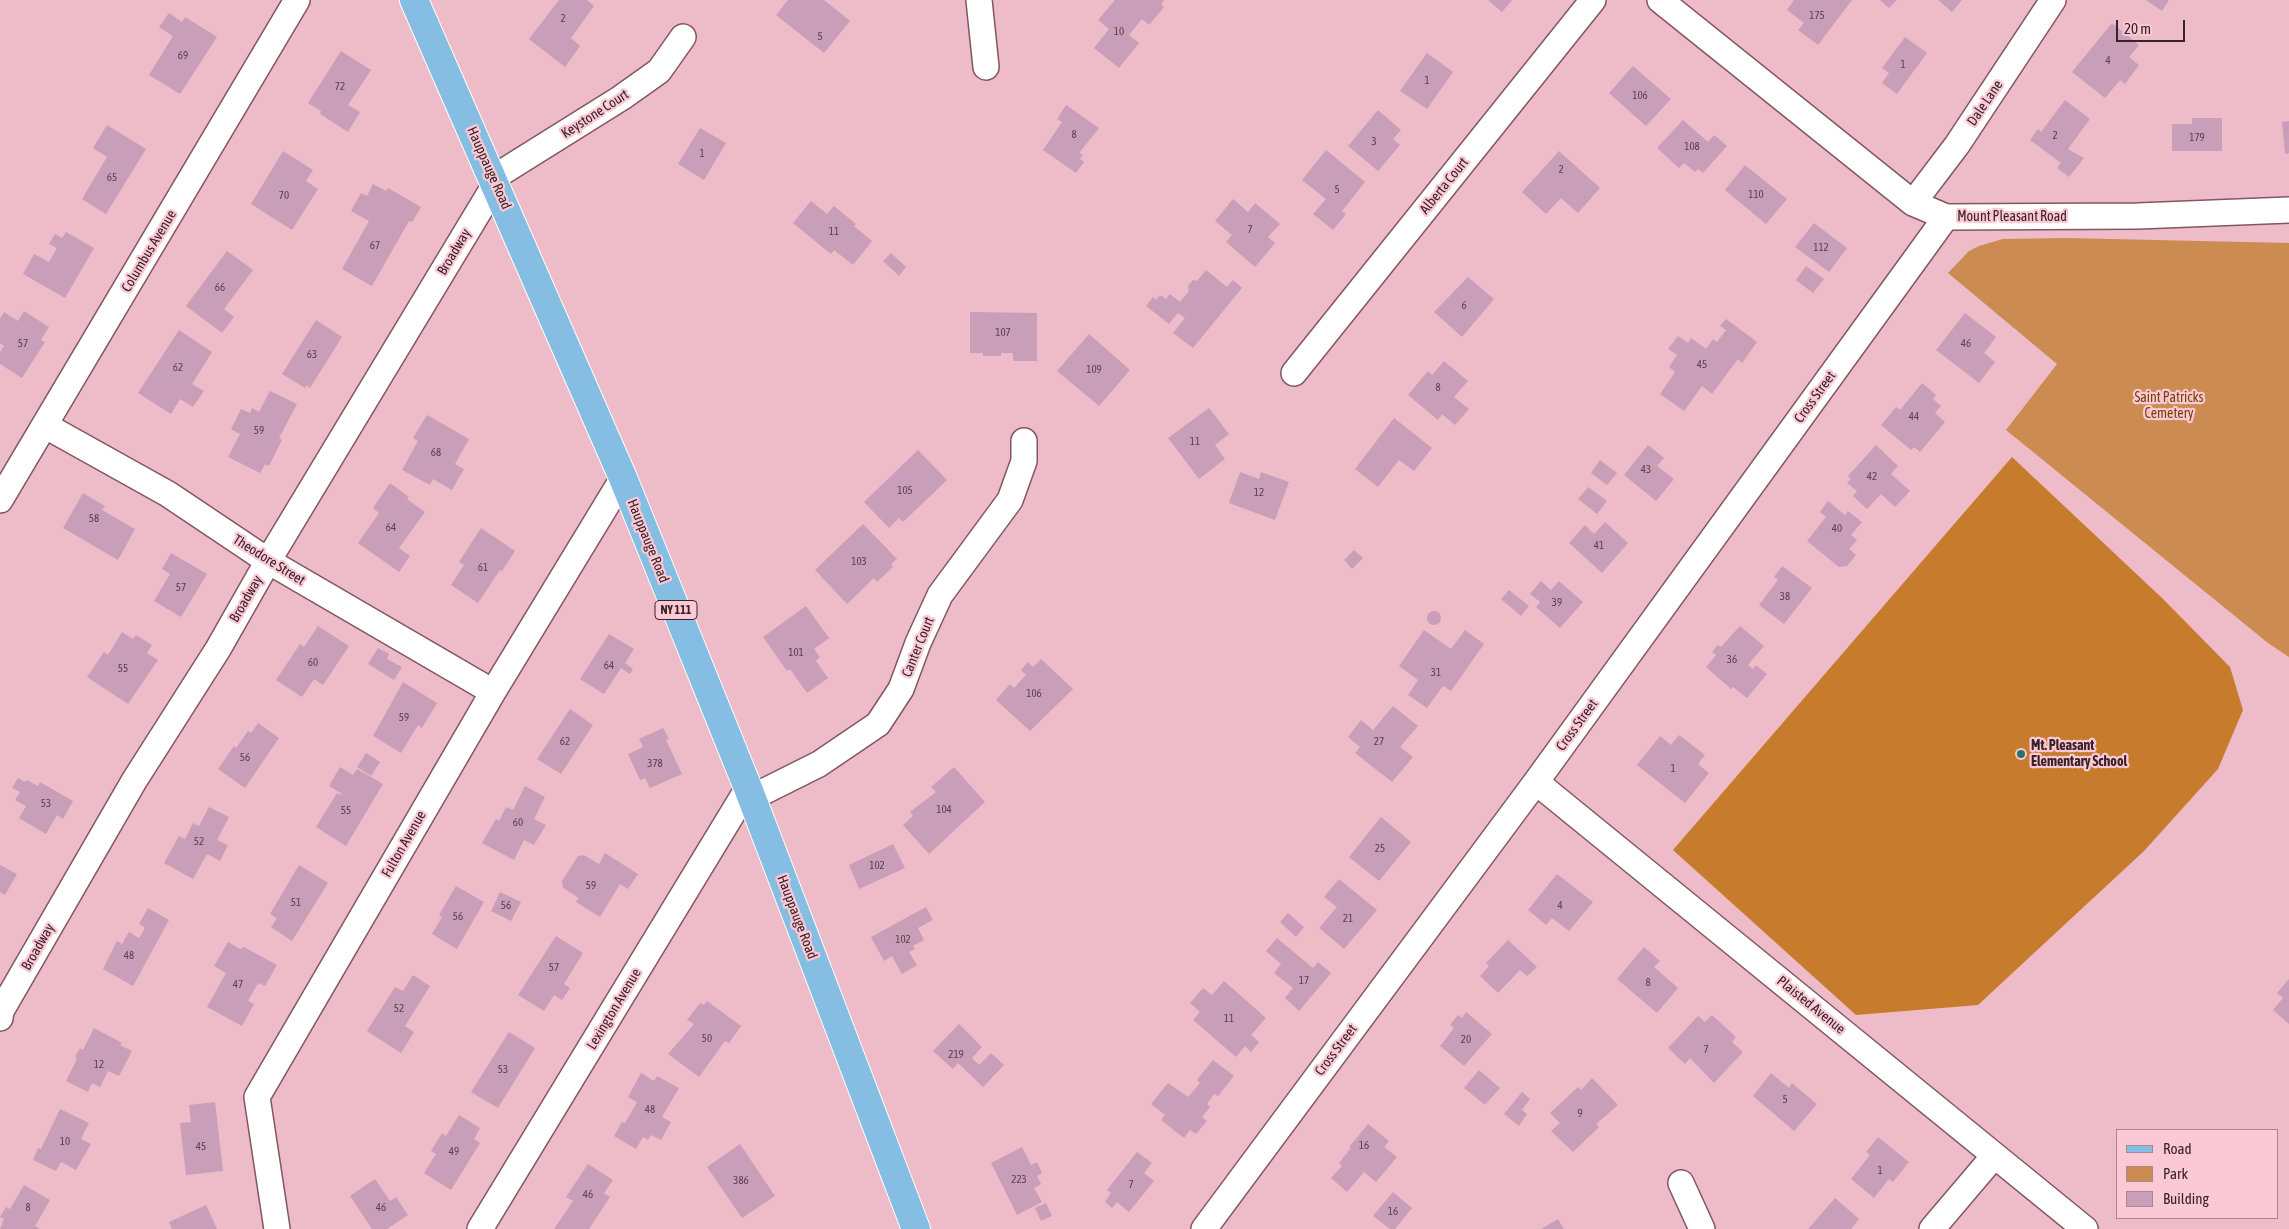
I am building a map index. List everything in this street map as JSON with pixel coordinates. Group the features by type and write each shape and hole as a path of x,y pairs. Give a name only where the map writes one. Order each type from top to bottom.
{"main road":[{"name":"Hauppauge Road","path":"414,0 623,478 749,794 916,1229"}],"street":[{"name":"Columbus Avenue","path":"0,500 46,426 297,0"},
{"path":"979,0 986,67"},
{"name":"Alberta Court","path":"1294,373 1593,0"},
{"name":"Mount Pleasant Road","path":"1660,0 1913,203 1946,217 2138,216 2289,210"},
{"name":"Dale Lane","path":"1913,203 1957,145 2053,0"},
{"name":"Keystone Court","path":"494,180 621,98 659,71 683,37"},
{"name":"Broadway","path":"0,1018 1,1011 134,781 218,649 268,561 494,180"},
{"name":"Cross Street","path":"1204,1229 1536,782 1946,217"},
{"name":"Theodore Street","path":"46,426 168,494 268,561 492,692"},
{"name":"Canter Court","path":"749,794 819,764 878,724 902,689 918,643 940,595 1010,500 1024,461 1024,441"},
{"name":"Fulton Avenue","path":"277,1229 257,1097 492,692 623,478"},
{"name":"Plaisted Avenue","path":"1536,782 2085,1229"},
{"name":"Lexington Avenue","path":"480,1229 749,794"},
{"path":"1932,1229 1994,1156"},
{"path":"1682,1182 1702,1229"}],"green space":[{"name":"Saint Patricks Cemetery","path":"2066,238 2289,243 2289,657 2268,643 2006,430 2057,364 1948,273 1969,251 1979,246 2003,239"}],"shaded area":[{"path":"2012,457 2162,598 2230,667 2243,710 2218,769 2144,851 1978,1005 1856,1015 1673,850"}],"building":[{"path":"559,0 587,0 594,6 571,38 580,46 565,67 529,39"},
{"path":"788,0 824,0 850,21 824,53 776,15"},
{"path":"1115,0 1164,0 1161,4 1164,7 1149,25 1142,19 1129,35 1139,43 1119,68 1094,48 1109,29 1098,20"},
{"path":"1488,0 1512,0 1502,12"},
{"path":"1794,0 1852,0 1818,45 1798,30 1804,23 1787,10"},
{"path":"1880,0 1897,0 1889,8"},
{"path":"1938,0 1962,0 1952,12"},
{"path":"2146,0 2169,0 2162,11"},
{"path":"169,13 182,22 185,17 217,37 180,94 149,75 173,36 159,27"},
{"path":"2112,23 2139,45 2129,57 2139,65 2125,84 2120,80 2105,98 2072,72"},
{"path":"1905,37 1927,53 1897,94 1882,83 1889,73 1882,68"},
{"path":"341,51 371,70 348,105 360,112 348,132 320,114 321,111 308,103"},
{"path":"1427,53 1453,72 1427,109 1400,91"},
{"path":"1633,66 1671,99 1646,126 1609,93"},
{"path":"2065,100 2090,119 2068,149 2084,158 2069,177 2057,168 2061,163 2030,140 2038,129 2041,132"},
{"path":"1066,105 1099,128 1079,153 1083,155 1080,159 1084,162 1076,173 1043,150 1062,122 1057,119"},
{"path":"1378,110 1401,130 1393,139 1400,145 1378,171 1348,146"},
{"path":"2192,118 2222,118 2222,151 2172,151 2172,124 2192,124"},
{"path":"1683,120 1708,142 1714,135 1727,146 1703,173 1698,169 1695,172 1684,163 1679,168 1657,148"},
{"path":"2289,121 2289,153 2285,154 2282,122"},
{"path":"107,125 146,149 106,214 82,199 107,157 93,148"},
{"path":"700,128 726,143 704,180 678,164"},
{"path":"1326,150 1365,182 1342,211 1346,214 1333,230 1313,214 1326,199 1302,180"},
{"path":"283,151 313,170 306,181 318,189 292,230 251,204"},
{"path":"1559,151 1600,188 1578,213 1561,198 1546,214 1522,192"},
{"path":"1745,165 1787,199 1766,224 1725,190"},
{"path":"373,184 386,191 388,188 421,207 412,222 409,221 372,286 342,269 369,221 351,211 361,193 367,196"},
{"path":"1233,199 1248,212 1255,203 1280,224 1268,237 1275,243 1255,267 1226,242 1232,235 1215,221"},
{"path":"811,201 827,214 834,206 856,224 854,226 872,241 853,265 834,250 831,254 793,223"},
{"path":"1814,223 1847,248 1829,272 1795,247"},
{"path":"66,232 94,248 65,298 23,274 34,254 49,262 57,248 49,244 55,234 62,238"},
{"path":"227,251 253,270 224,309 234,317 222,333 186,306"},
{"path":"891,253 906,267 899,276 883,261"},
{"path":"1806,266 1824,279 1813,293 1796,280"},
{"path":"1206,270 1227,287 1233,280 1242,288 1193,348 1173,333 1185,318 1178,313 1169,324 1146,306 1153,297 1156,300 1160,295 1166,299 1170,294 1180,302 1189,291 1188,286 1193,280 1197,281"},
{"path":"1468,277 1494,299 1462,337 1434,312"},
{"path":"24,311 49,327 41,340 45,342 22,378 0,364 0,352 4,346 0,343 0,319 4,312 18,321"},
{"path":"970,312 1037,313 1037,361 1013,361 1013,353 1001,353 1001,356 983,356 983,353 970,353"},
{"path":"1965,313 1996,337 1984,353 1995,362 1979,383 1936,350"},
{"path":"1726,319 1757,342 1742,363 1738,359 1712,394 1702,386 1684,411 1660,394 1675,372 1669,367 1677,355 1668,349 1678,336 1688,343 1691,338 1706,349 1713,339 1717,342 1726,330 1720,326"},
{"path":"316,320 342,337 310,388 307,385 305,388 282,374"},
{"path":"179,330 212,352 192,384 204,391 193,407 180,399 171,414 138,393"},
{"path":"1089,334 1130,370 1099,406 1057,371"},
{"path":"1444,361 1468,381 1454,397 1469,409 1455,425 1442,414 1438,420 1408,395 1428,371 1432,375"},
{"path":"1922,383 1936,395 1933,399 1941,406 1935,413 1945,422 1920,452 1914,447 1911,450 1881,425 1896,407 1900,410"},
{"path":"270,391 297,404 279,438 282,440 269,466 265,464 260,473 228,457 240,434 231,429 241,409 250,413 252,408 259,412"},
{"path":"1209,408 1229,434 1215,445 1225,459 1199,479 1168,438"},
{"path":"427,415 469,439 455,464 464,469 452,490 433,479 430,485 402,470 418,441 413,438"},
{"path":"1394,418 1432,448 1414,471 1399,460 1378,487 1355,469"},
{"path":"1648,445 1664,458 1657,466 1674,479 1656,501 1624,475"},
{"path":"1876,445 1898,466 1891,474 1910,491 1895,507 1881,494 1867,509 1853,496 1857,491 1847,483 1851,479 1848,476"},
{"path":"918,450 947,480 903,522 899,518 889,528 864,502"},
{"path":"1600,460 1617,473 1607,485 1591,473"},
{"path":"1240,472 1259,479 1261,472 1289,482 1275,520 1229,503"},
{"path":"390,483 425,512 399,548 410,556 399,572 358,543 379,513 373,508"},
{"path":"1588,487 1607,501 1597,514 1578,499"},
{"path":"83,493 105,506 102,510 135,529 118,560 63,528"},
{"path":"1828,501 1845,515 1848,511 1862,522 1851,535 1857,540 1849,549 1856,555 1847,566 1839,567 1807,541 1826,517 1820,512"},
{"path":"1605,522 1628,543 1602,573 1569,543 1585,525 1594,534"},
{"path":"863,524 897,559 891,564 893,567 877,582 874,578 847,604 815,570"},
{"path":"481,528 515,551 478,603 451,585 464,565 459,562"},
{"path":"1354,550 1363,558 1352,569 1344,560"},
{"path":"171,553 207,574 181,617 154,601 170,574 162,569"},
{"path":"1782,566 1812,588 1784,624 1759,605 1778,580 1774,577"},
{"path":"1541,581 1551,590 1559,581 1583,602 1560,628 1536,607 1540,602 1530,594"},
{"path":"1509,590 1529,606 1521,616 1501,599"},
{"path":"806,606 829,638 814,649 820,657 816,661 828,678 807,693 790,669 787,671 763,637"},
{"path":"1434,611 1439,613 1441,618 1439,623 1434,625 1429,623 1427,618 1429,613"},
{"path":"318,626 349,646 323,685 314,679 302,697 276,680 300,644 304,647"},
{"path":"1740,626 1764,646 1748,665 1753,669 1756,665 1767,674 1747,698 1733,687 1731,689 1706,667 1716,655 1712,652 1718,645 1721,647"},
{"path":"1424,630 1451,649 1465,630 1484,644 1451,691 1443,686 1427,708 1408,695 1418,680 1399,666"},
{"path":"122,632 133,639 136,635 152,645 147,653 158,660 128,704 87,677 104,652 108,655"},
{"path":"609,634 634,649 625,663 633,669 630,674 621,668 604,694 580,679"},
{"path":"378,648 389,654 387,659 402,667 394,680 368,664"},
{"path":"1041,659 1073,689 1030,731 996,700 1010,684 1014,688 1026,675 1021,670 1028,662 1033,667"},
{"path":"403,682 437,703 422,728 418,725 401,753 373,736"},
{"path":"1393,706 1418,726 1400,747 1413,757 1392,782 1355,753 1360,747 1348,737 1361,720 1373,730"},
{"path":"570,709 593,725 561,774 537,759"},
{"path":"258,723 279,738 245,788 218,769 234,746 236,748 248,731 251,733"},
{"path":"663,728 669,739 666,740 682,774 650,788 645,778 640,780 628,754 643,747 639,739"},
{"path":"1679,735 1705,755 1698,764 1709,773 1685,803 1637,765 1660,736 1671,745"},
{"path":"366,753 380,762 371,776 357,767"},
{"path":"340,767 353,775 357,769 383,784 346,846 316,827 337,793 342,795 329,786"},
{"path":"954,767 985,802 929,854 903,825 913,816 910,812 936,792 931,787"},
{"path":"18,778 38,786 40,782 73,801 63,819 57,815 46,834 19,818 26,806 15,800 20,792 12,788"},
{"path":"525,786 545,797 534,819 546,825 534,845 524,840 514,860 482,843 496,819 499,821 506,807 513,810"},
{"path":"209,807 229,817 217,840 228,845 220,861 207,854 193,879 164,863 179,836 185,839 193,823 199,826"},
{"path":"1381,817 1411,842 1379,881 1349,857"},
{"path":"893,844 905,868 859,889 849,865"},
{"path":"605,853 638,874 628,889 620,884 600,917 576,902 579,898 563,888 562,881 578,856 584,855 599,864"},
{"path":"0,865 17,874 5,895 0,892"},
{"path":"299,865 328,883 292,941 271,927 277,918 270,914"},
{"path":"1557,874 1593,902 1569,931 1552,918 1546,925 1528,910"},
{"path":"1339,879 1377,910 1344,949 1319,928 1337,907 1324,897"},
{"path":"456,886 484,902 457,949 432,934 442,917 439,915"},
{"path":"500,892 521,902 511,921 491,911"},
{"path":"926,907 933,920 918,928 924,940 913,946 915,949 909,952 917,965 902,974 892,956 884,961 871,937"},
{"path":"148,908 169,920 133,986 103,969 117,941 122,944 129,932 139,938 145,928 139,924"},
{"path":"1288,913 1304,927 1296,937 1280,922"},
{"path":"556,936 583,953 564,984 570,988 562,1000 554,995 544,1011 518,995"},
{"path":"1277,938 1313,968 1318,962 1331,973 1299,1011 1285,998 1293,988 1274,973 1281,964 1266,951"},
{"path":"1508,940 1537,967 1527,976 1520,970 1498,993 1480,976 1489,966 1486,963"},
{"path":"228,942 240,949 244,947 277,965 265,986 258,983 248,1001 254,1004 242,1026 207,1007 226,973 214,966"},
{"path":"1644,947 1660,961 1654,967 1678,988 1657,1013 1617,979"},
{"path":"413,975 430,986 405,1026 414,1032 401,1053 367,1031 395,987 403,991"},
{"path":"2289,979 2289,1024 2273,1010 2283,998 2277,993"},
{"path":"1224,981 1266,1018 1251,1035 1259,1042 1251,1052 1245,1046 1236,1057 1193,1020 1200,1012 1190,1003 1203,988 1212,995"},
{"path":"707,1001 741,1026 729,1043 725,1041 699,1077 668,1054 694,1024 687,1020 700,1003 704,1005"},
{"path":"1466,1012 1492,1034 1464,1066 1440,1046 1454,1028 1450,1025 1458,1015 1462,1018"},
{"path":"1712,1015 1736,1037 1732,1042 1743,1052 1714,1083 1690,1058 1685,1064 1668,1048 1698,1016 1705,1022"},
{"path":"959,1024 982,1047 972,1058 979,1065 991,1053 1004,1065 983,1087 958,1063 953,1069 933,1051"},
{"path":"94,1028 122,1043 120,1045 132,1051 119,1076 108,1071 100,1087 92,1083 88,1092 66,1081 77,1059 75,1057 80,1048 83,1050"},
{"path":"509,1032 535,1048 498,1108 471,1092"},
{"path":"1213,1060 1234,1076 1218,1096 1214,1094 1207,1104 1210,1107 1202,1117 1207,1121 1196,1134 1190,1130 1184,1138 1161,1120 1165,1115 1151,1104 1168,1083 1188,1097 1200,1083 1197,1080"},
{"path":"1479,1070 1500,1088 1485,1105 1464,1088"},
{"path":"641,1073 654,1081 657,1076 679,1088 662,1117 671,1122 661,1140 651,1135 648,1140 643,1137 636,1149 614,1136 622,1122 625,1123 637,1102 628,1097"},
{"path":"1771,1073 1789,1088 1792,1083 1817,1104 1794,1131 1753,1096"},
{"path":"1592,1078 1618,1105 1596,1124 1599,1127 1573,1152 1551,1131 1560,1123 1550,1113 1578,1087 1581,1090"},
{"path":"1522,1092 1530,1099 1522,1110 1527,1114 1519,1126 1504,1114"},
{"path":"215,1102 223,1171 186,1175 180,1123 191,1122 189,1105"},
{"path":"60,1109 89,1123 81,1139 91,1144 76,1170 61,1162 56,1171 33,1160 38,1148 41,1149"},
{"path":"459,1115 480,1128 474,1139 480,1143 451,1190 424,1173 436,1154 431,1151 442,1133 446,1136"},
{"path":"1368,1124 1389,1141 1384,1147 1397,1157 1376,1182 1364,1172 1347,1192 1331,1178 1342,1166 1339,1163 1351,1148 1349,1147"},
{"path":"1878,1137 1909,1162 1893,1182 1889,1179 1874,1198 1851,1179 1870,1155 1866,1152"},
{"path":"740,1144 775,1196 742,1218 707,1167"},
{"path":"1022,1147 1031,1165 1037,1162 1042,1173 1037,1176 1041,1184 1034,1188 1042,1202 1017,1215 991,1163"},
{"path":"1137,1152 1152,1163 1144,1173 1154,1181 1129,1212 1117,1202 1112,1208 1105,1202 1111,1193 1107,1190"},
{"path":"588,1164 613,1180 604,1193 610,1197 589,1229 554,1229 573,1201 566,1197"},
{"path":"375,1179 390,1201 396,1197 408,1215 387,1229 372,1229 350,1196"},
{"path":"24,1185 50,1200 35,1226 40,1229 0,1229 4,1219 0,1217 6,1207 10,1209"},
{"path":"1393,1192 1412,1208 1395,1229 1390,1229 1373,1216"},
{"path":"1835,1198 1859,1219 1851,1229 1808,1229"},
{"path":"1046,1203 1052,1216 1041,1221 1035,1208"},
{"path":"206,1205 217,1229 172,1229 169,1222"},
{"path":"1558,1219 1564,1229 1541,1229"}],"place":[{"name":"Mt. Pleasant Elementary School","path":"2021,754"}]}
